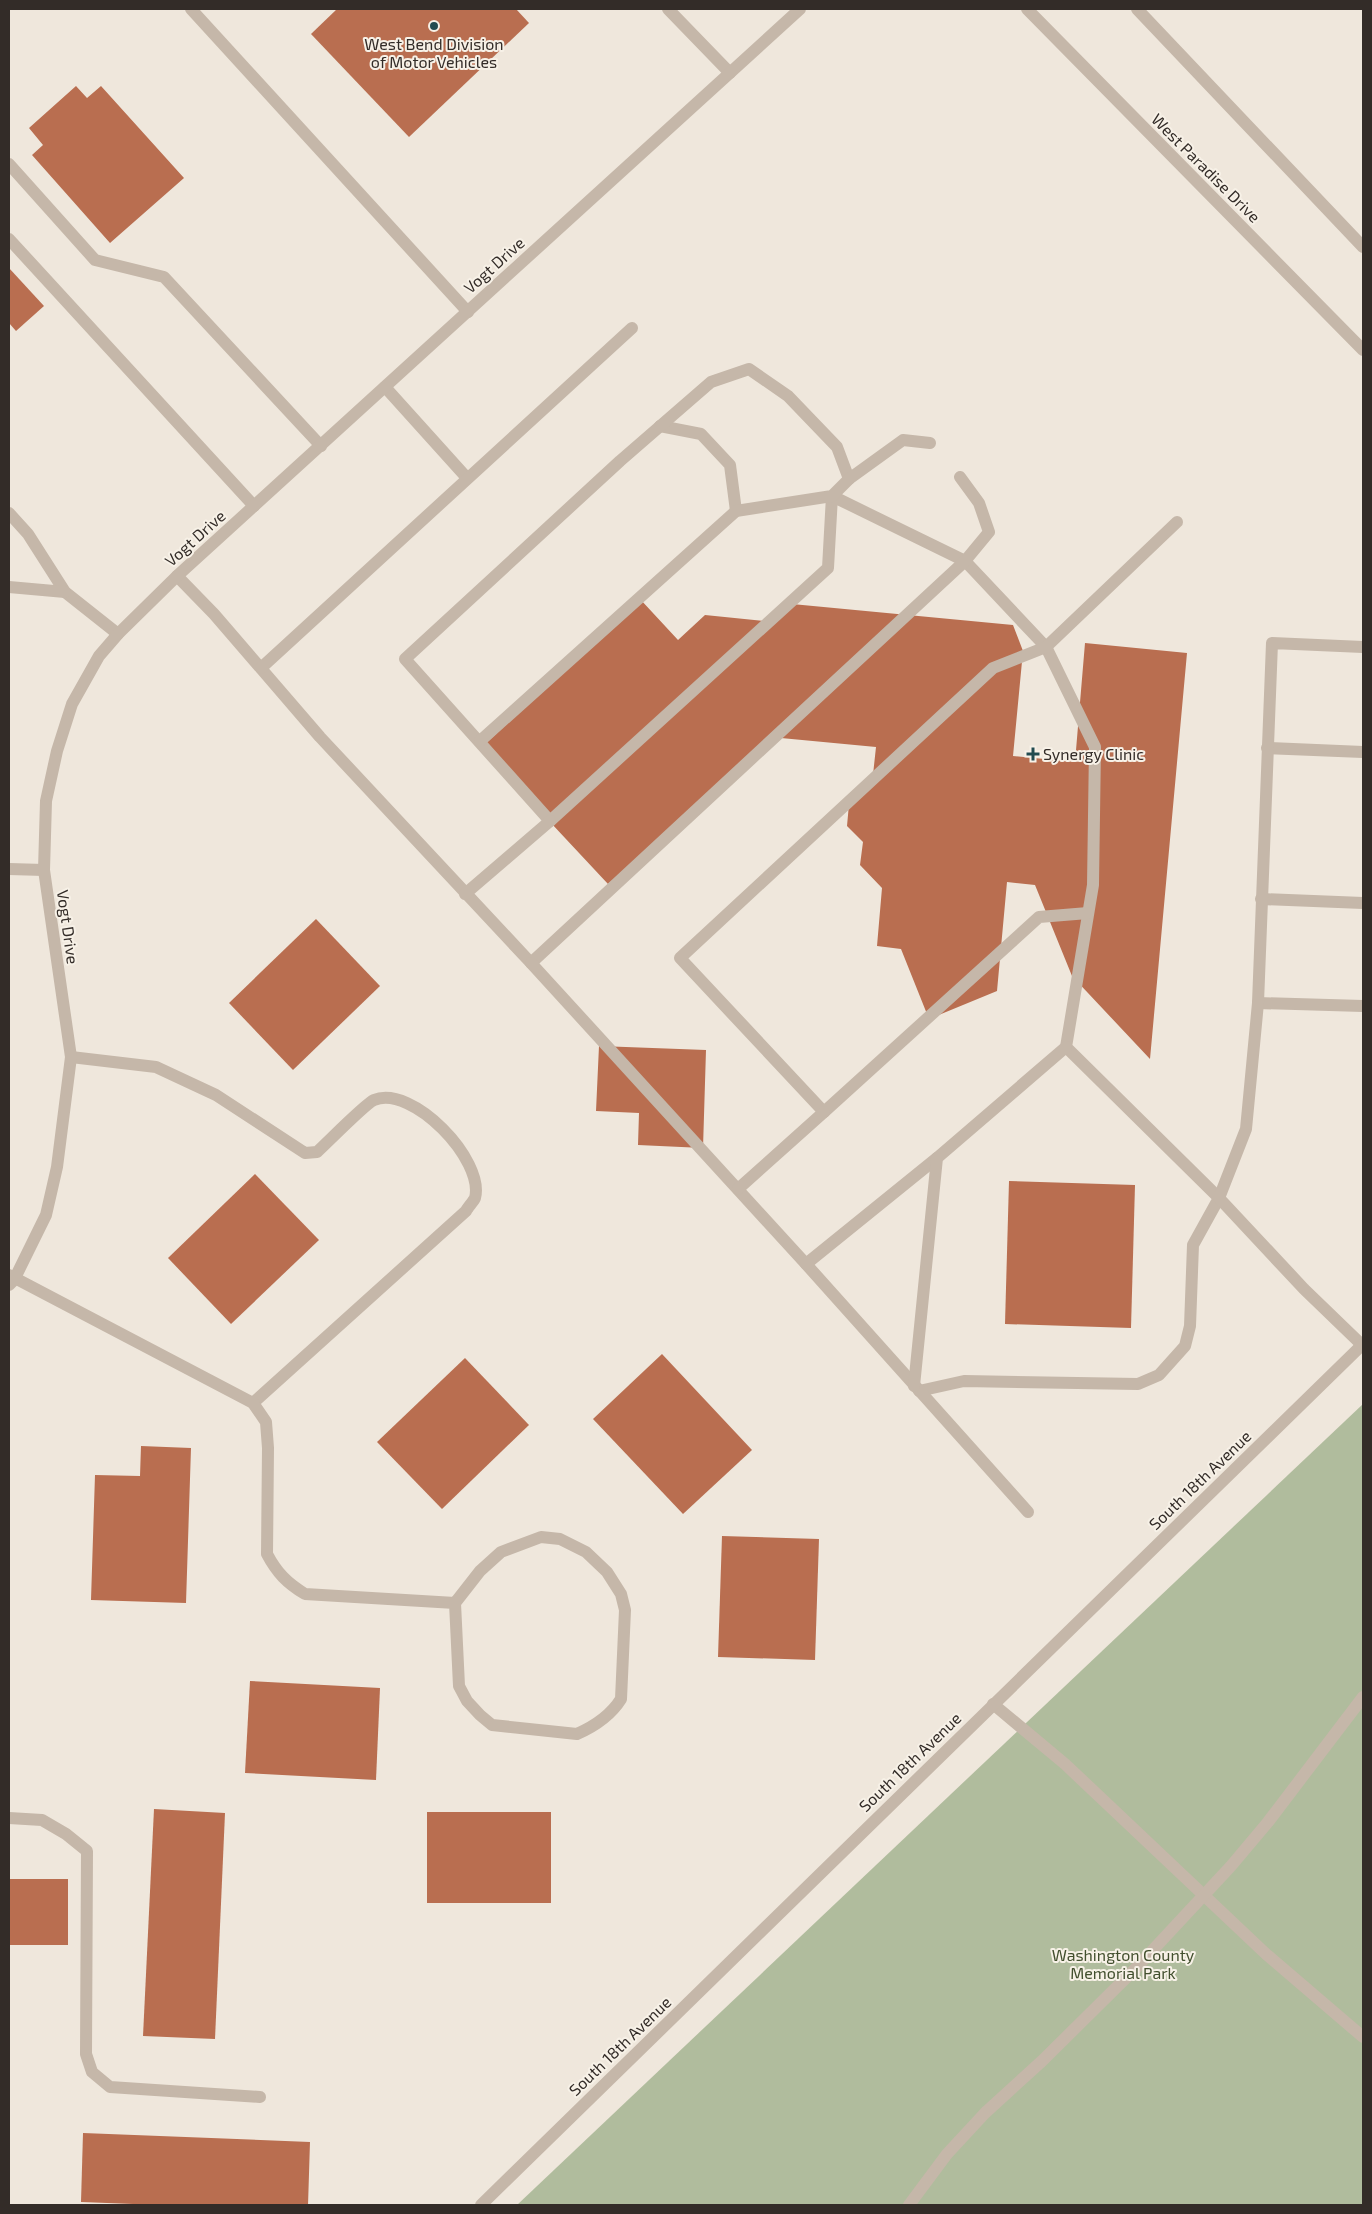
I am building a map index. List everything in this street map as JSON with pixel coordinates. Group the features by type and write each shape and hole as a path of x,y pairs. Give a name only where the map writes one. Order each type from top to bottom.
{"street":[{"path":"191,9 468,312"},
{"path":"668,9 730,73"},
{"name":"Vogt Drive","path":"10,1280 46,1215 57,1167 71,1057 44,870 46,801 56,751 72,704 99,656 118,634 177,576 800,9"},
{"name":"West Paradise Drive","path":"1026,9 1363,350"},
{"path":"1137,9 1363,247"},
{"path":"9,164 95,260 164,277 322,446"},
{"path":"9,239 254,506"},
{"path":"261,668 632,328"},
{"path":"550,821 405,659 620,461 711,382 749,369 788,396 837,447 849,479"},
{"path":"385,388 467,478"},
{"path":"660,426 701,434 730,466 736,511"},
{"path":"465,894 550,821 828,568 832,496 849,479 903,440 930,443"},
{"path":"531,963 965,561 989,532 979,502 960,478"},
{"path":"480,741 736,511 832,496 965,561 1046,647 1095,747 1093,885 1066,1047 937,1158 806,1264"},
{"path":"9,514 28,534 65,592 118,634"},
{"path":"824,1112 680,958 993,668 1046,647 1177,522"},
{"path":"177,576 214,614 320,738 531,963 738,1189 1028,1512"},
{"path":"9,587 65,592"},
{"path":"917,1389 964,1381 1138,1384 1159,1375 1185,1346 1190,1326 1194,1244 1219,1198 1246,1129 1258,1003 1272,643 1363,647"},
{"path":"1268,748 1363,752"},
{"path":"9,869 44,870"},
{"path":"1261,899 1363,903"},
{"path":"738,1189 1038,917 1088,913"},
{"path":"1258,1003 1363,1006"},
{"path":"1066,1047 1219,1198 1304,1289 1363,1345"},
{"path":"71,1057 156,1067 216,1095 306,1153 317,1152 374,1100 392,1098 413,1105 446,1134 463,1153 472,1171 475,1187 474,1199 466,1211 252,1403"},
{"path":"917,1389 937,1158"},
{"path":"10,1280 252,1403 266,1422 268,1448 267,1554 274,1569 286,1582 304,1594 455,1603"},
{"name":"South 18th Avenue","path":"481,2205 1363,1345"},
{"path":"542,1537 560,1539 586,1552 607,1572 621,1594 624,1610 621,1698 614,1709 589,1728 577,1734 492,1725 468,1701 459,1686 455,1603 480,1571 501,1552 542,1537"},
{"path":"909,2205 947,2154 986,2113 1056,2048 1204,1896 1268,1822 1363,1697"},
{"path":"993,1704 1065,1764 1266,1954 1363,2037"},
{"path":"9,1818 42,1820 66,1834 86,1851 86,2054 92,2072 110,2087 260,2096"}],"green space":[{"name":"Washington County Memorial Park","path":"1363,1404 1363,2205 517,2205"}],"building":[{"path":"337,9 516,9 529,23 409,137 311,34"},
{"path":"76,86 87,98 101,86 184,178 110,243 32,155 43,145 29,128"},
{"path":"9,268 44,306 16,331 9,323"},
{"path":"640,599 678,640 705,615 774,622 792,604 1013,625 1023,651 1013,756 1075,762 1085,643 1187,653 1150,1059 1072,976 1035,885 1007,882 997,991 929,1019 901,949 877,946 882,888 860,865 863,842 847,826 850,793 872,784 876,747 781,738 608,884 481,748"},
{"path":"316,919 380,986 293,1070 229,1003"},
{"path":"599,1046 706,1050 703,1148 638,1145 639,1113 596,1111"},
{"path":"255,1174 319,1240 231,1324 168,1258"},
{"path":"1009,1181 1135,1185 1131,1328 1005,1324"},
{"path":"662,1354 752,1450 683,1514 593,1419"},
{"path":"465,1358 529,1425 442,1509 377,1442"},
{"path":"141,1446 191,1448 186,1603 91,1600 95,1475 140,1476"},
{"path":"722,1536 819,1539 815,1660 718,1657"},
{"path":"250,1681 380,1688 376,1780 245,1773"},
{"path":"154,1809 225,1813 215,2039 143,2036"},
{"path":"427,1812 551,1812 551,1903 427,1903"},
{"path":"9,1879 68,1879 68,1945 9,1945"},
{"path":"83,2133 310,2142 308,2205 159,2205 81,2202"}],"place":[{"name":"West Bend Division of Motor Vehicles","path":"434,26"},
{"name":"Synergy Clinic","path":"1033,754"}]}
